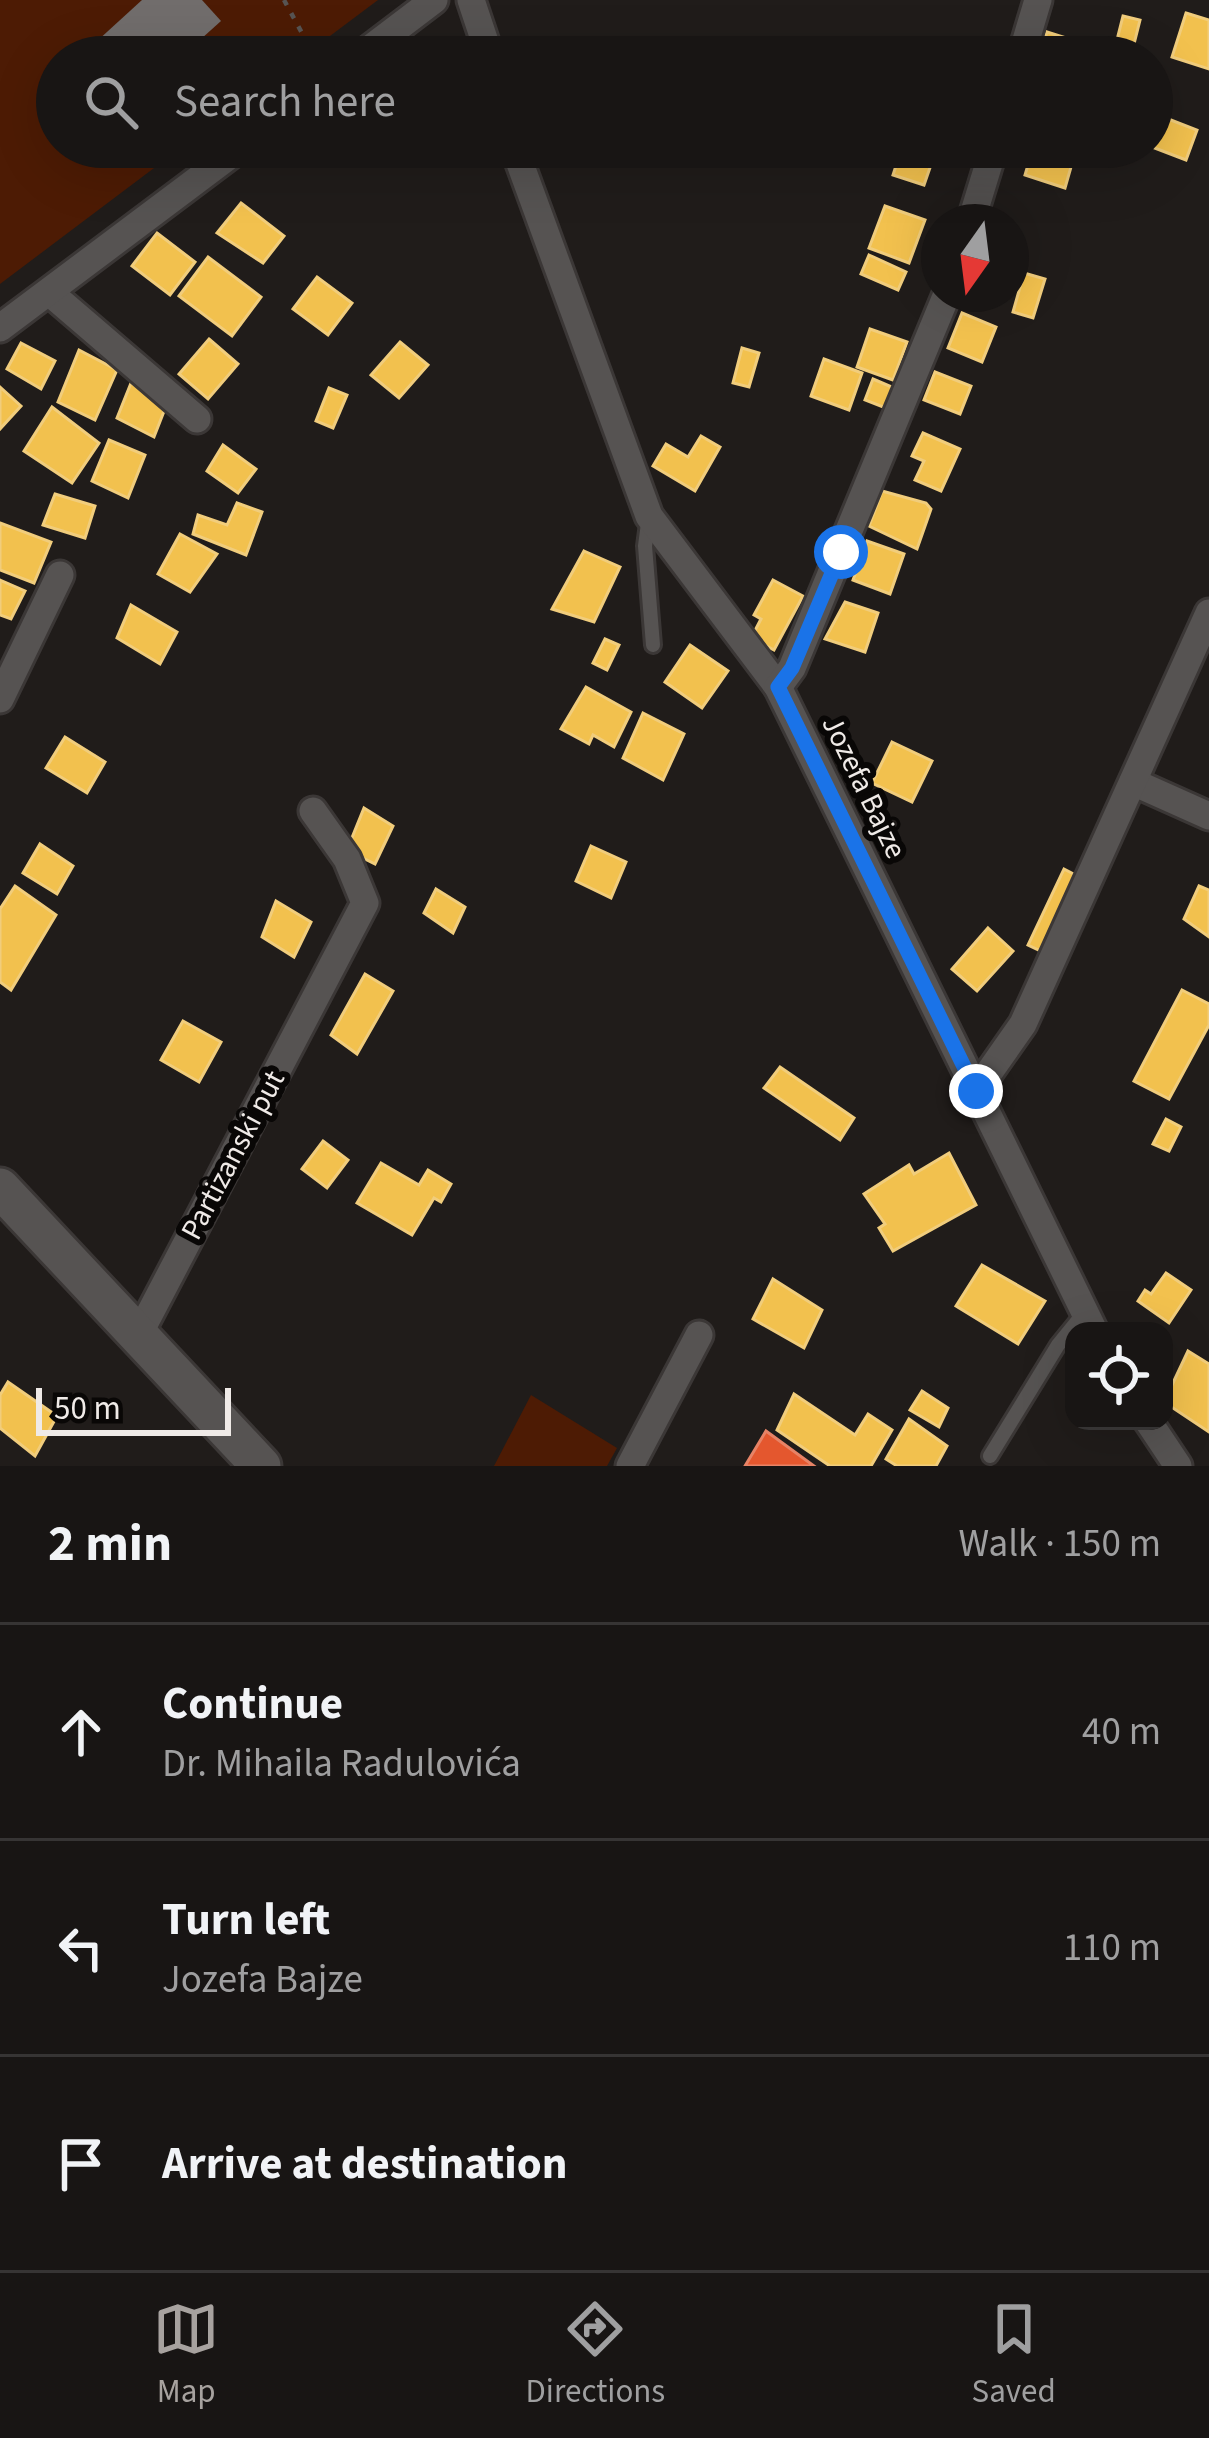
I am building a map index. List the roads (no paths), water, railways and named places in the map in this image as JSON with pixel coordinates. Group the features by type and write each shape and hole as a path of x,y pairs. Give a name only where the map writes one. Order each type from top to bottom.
{"main road":[{"path":"0,1188 261,1466"}],"street":[{"path":"387,36 434,0"},
{"path":"472,0 483,36"},
{"path":"1027,36 1038,0"},
{"path":"0,328 213,168"},
{"name":"Jozefa Bajze","path":"522,168 649,516 668,549 778,687 1089,1322"},
{"path":"977,204 988,168"},
{"path":"49,292 197,418"},
{"path":"778,687 792,668 940,312"},
{"path":"0,699 60,575"},
{"path":"976,1091 1023,1024 1209,613"},
{"path":"1133,782 1209,816"},
{"name":"Partizanski put","path":"139,1334 364,903 346,860 313,811"},
{"path":"630,1466 699,1336"},
{"path":"1154,1430 1178,1466"}],"lane":[{"path":"649,516 645,546 653,645"},
{"path":"989,1456 1065,1340"}]}
